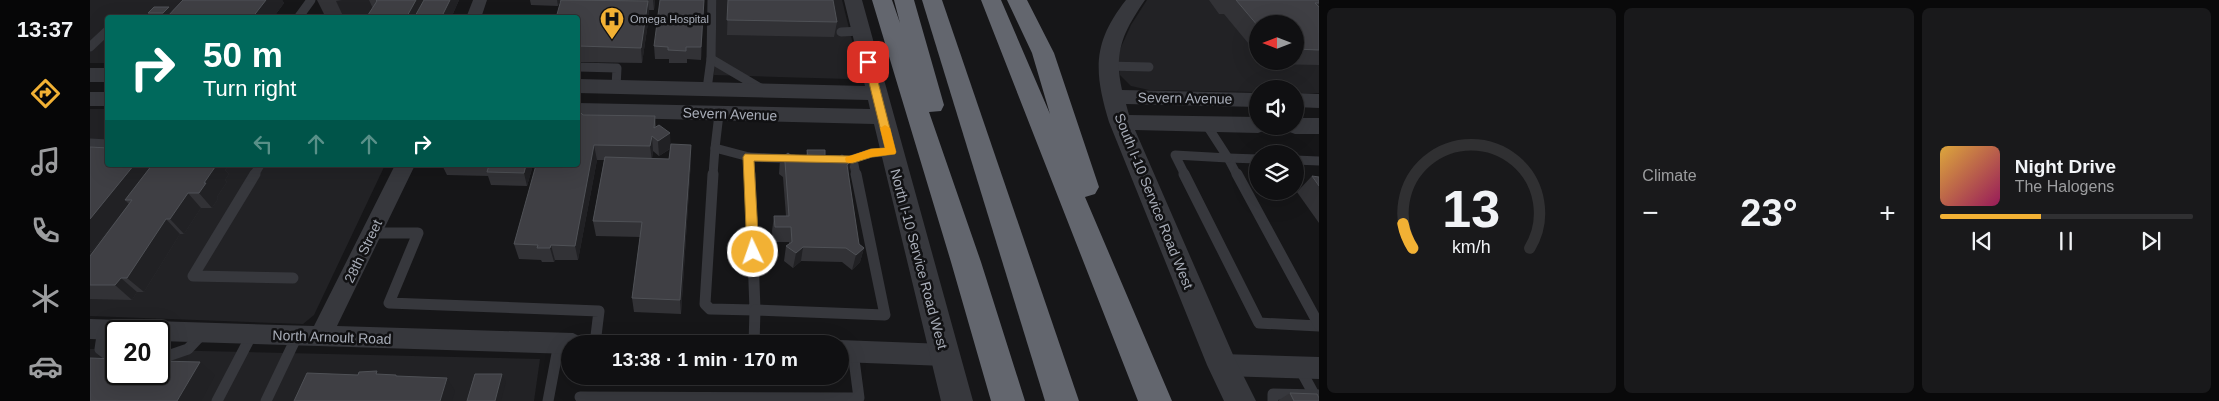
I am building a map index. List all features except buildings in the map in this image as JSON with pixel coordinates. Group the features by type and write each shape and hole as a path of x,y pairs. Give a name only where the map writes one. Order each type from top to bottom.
{"highway":[{"path":"882,0 966,262 1008,401"},
{"path":"904,0 941,140 1022,401"},
{"path":"932,0 1062,401"},
{"path":"991,0 1155,401"},
{"path":"1022,6 1043,53 1138,358"}],"street":[{"path":"474,15 480,0"},
{"name":"North I-10 Service Road West","path":"853,0 851,32 876,92 956,401"},
{"name":"South I-10 Service Road West","path":"1136,0 1126,11 1110,41 1107,66 1112,97 1120,122 1222,365 1240,401"},
{"path":"90,75 105,75"},
{"name":"Severn Avenue","path":"580,86 876,92"},
{"path":"774,90 787,116"},
{"name":"Severn Avenue","path":"1112,97 1249,100"},
{"path":"90,99 105,100"},
{"path":"1304,100 1319,101"},
{"name":"Severn Avenue","path":"580,110 882,118"},
{"name":"Severn Avenue","path":"1120,122 1249,125"},
{"path":"1304,126 1319,126"},
{"name":"28th Street","path":"321,336 405,167"},
{"name":"North Arnoult Road","path":"96,329 561,344"},
{"path":"849,352 945,355"},
{"path":"1222,365 1309,367"}],"lane":[{"path":"300,15 311,0"},
{"path":"707,89 711,60 712,0"},
{"path":"90,47 105,33"},
{"path":"711,60 774,90"},
{"path":"1107,66 1149,67"},
{"path":"580,67 617,68 616,87"},
{"path":"719,114 715,148 706,304 710,309 885,315 848,159 871,153 891,152"},
{"path":"1206,124 1228,158 1319,325"},
{"path":"90,143 105,144"},
{"path":"715,148 749,157 809,160"},
{"path":"1249,159 1175,155 1259,323 1319,325"},
{"path":"749,157 754,335"},
{"path":"1304,160 1319,161"},
{"path":"259,167 193,276 292,278"},
{"path":"372,233 418,233 389,303 599,312 596,335"},
{"path":"96,329 100,349 105,353"},
{"path":"170,356 188,349 204,332"},
{"path":"217,401 252,334"},
{"path":"266,401 297,336"},
{"path":"548,401 561,360"},
{"path":"580,397 859,398 849,363"},
{"path":"1273,401 1273,394 1317,397 1309,367"}],"shaded area":[{"path":"90,0 201,0 187,15 105,15 105,63 90,63"},
{"path":"717,0 842,0 860,73 848,79 714,75"},
{"path":"1147,0 1319,0 1319,93 1304,93 1304,80 1249,80 1249,92 1149,90 1131,86 1120,75 1117,56 1131,25"},
{"path":"90,109 105,109 105,167 384,167 314,315 303,324 90,316"},
{"path":"90,349 105,349 105,385 170,385 170,350 540,359 534,401 90,401"}],"slow traffic":[{"path":"850,159 871,153 891,152 885,128"}],"place":[{"name":"Omega Hospital","path":"612,40"}],"route":[{"path":"753,252 749,157 800,160 853,159 871,153 891,152 868,62"}]}
